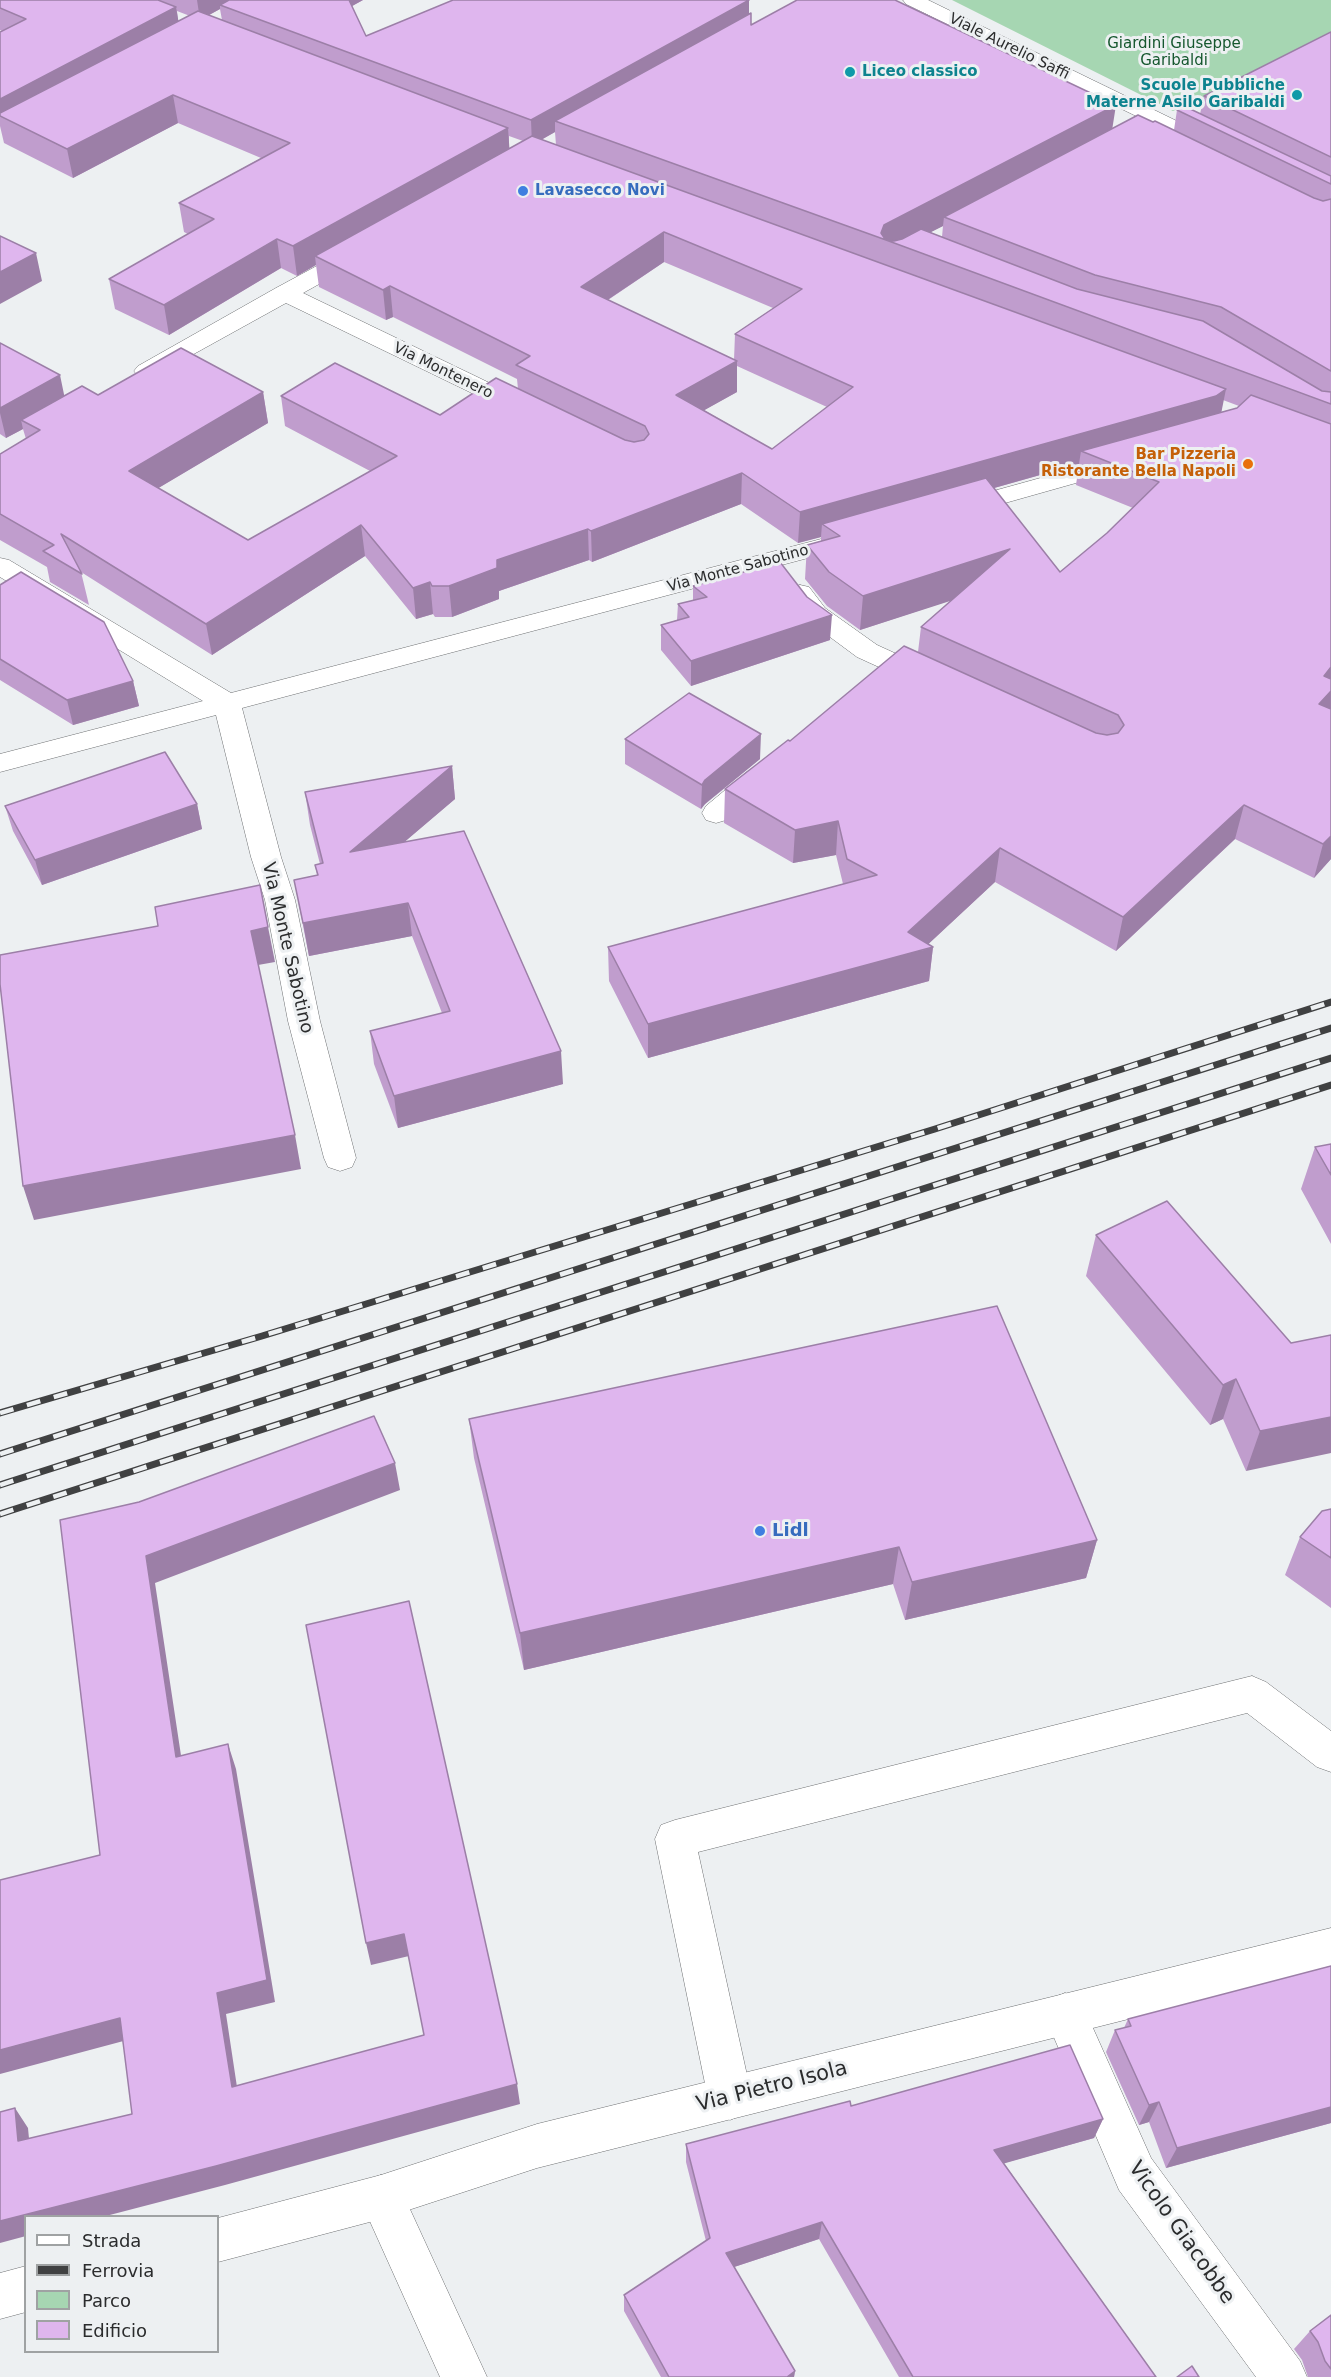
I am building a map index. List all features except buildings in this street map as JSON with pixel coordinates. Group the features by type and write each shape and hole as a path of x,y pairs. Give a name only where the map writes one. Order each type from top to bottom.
{"street":[{"name":"Viale Aurelio Saffi","path":"913,0 1227,153"},
{"path":"132,380 376,243"},
{"name":"Via Montenero","path":"284,293 537,415"},
{"path":"938,514 1141,457"},
{"name":"Via Monte Sabotino","path":"0,763 870,534"},
{"path":"775,560 816,614 867,651 887,672 950,689"},
{"path":"0,566 227,703"},
{"name":"Via Monte Sabotino","path":"227,703 266,857 280,900 304,1021 340,1158"},
{"path":"716,813 779,761"},
{"path":"730,2098 675,1839 1252,1694 1331,1754"},
{"name":"Via Pietro Isola","path":"219,2240 381,2197 537,2146 1331,1948"},
{"name":"Vicolo Giacobbe","path":"1065,2014 1135,2174 1284,2377"},
{"path":"381,2197 464,2377"},
{"path":"0,2296 24,2290"}],"green space":[{"name":"Giardini Giuseppe Garibaldi","path":"952,0 1331,0 1331,50 1321,46 1173,111"}],"railway":[{"path":"0,1413 262,1336 935,1129 1331,1002"},
{"path":"0,1454 1331,1028"},
{"path":"0,1485 1331,1058"},
{"path":"0,1514 1331,1085"}],"place":[{"name":"Liceo classico","path":"850,72"},
{"name":"Scuole Pubbliche Materne Asilo Garibaldi","path":"1297,95"},
{"name":"Lavasecco Novi","path":"523,191"},
{"name":"Bar Pizzeria Ristorante Bella Napoli","path":"1248,464"},
{"name":"Lidl","path":"760,1531"}]}
